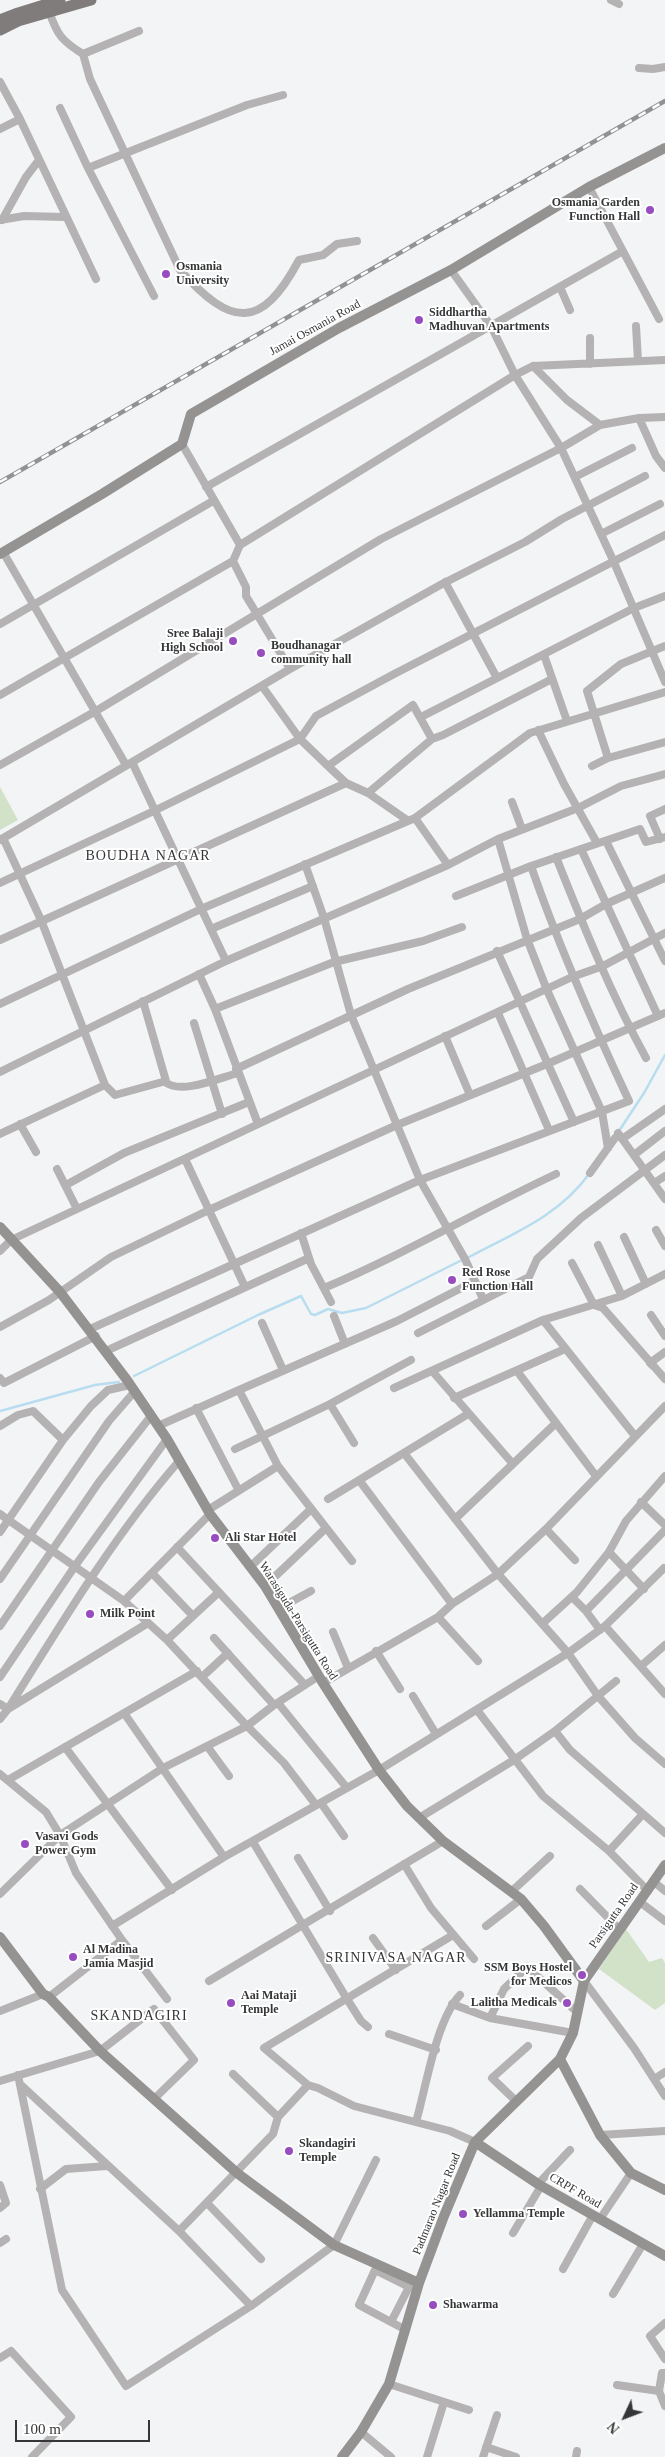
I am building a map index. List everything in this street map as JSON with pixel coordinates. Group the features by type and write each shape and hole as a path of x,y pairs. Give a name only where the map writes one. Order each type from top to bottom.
{"main road":[{"path":"0,20 60,0"},
{"path":"0,30 18,21 91,0"}],"street":[{"path":"611,0 619,4"},
{"path":"49,11 54,26 64,42 83,54 90,78 180,270 196,288 214,303 230,312 242,315 256,312 269,303 285,285 299,260 322,255 336,244 357,241"},
{"path":"83,54 139,31"},
{"path":"640,68 653,70 665,67"},
{"path":"0,82 20,119 96,279"},
{"path":"88,168 247,105 283,95"},
{"path":"60,108 88,168 154,296"},
{"path":"0,129 20,119"},
{"name":"Jamai Osmania Road","path":"182,444 191,414 338,328 450,270 589,187 665,148"},
{"path":"1,220 26,177 39,160"},
{"path":"589,187 659,319"},
{"path":"1,220 24,216 65,217"},
{"path":"206,487 623,252"},
{"path":"450,270 491,326 515,375 561,448 613,560 665,682"},
{"path":"560,287 570,310"},
{"path":"636,326 638,362"},
{"path":"590,338 590,364"},
{"path":"0,695 232,561 240,545 515,375 533,366 665,360"},
{"path":"533,366 567,400 600,425"},
{"path":"0,765 96,711 381,539 561,448 600,425 639,418 665,417"},
{"path":"639,418 656,456 665,468"},
{"path":"226,961 156,810 2,553 182,444 213,501 240,545"},
{"path":"575,477 632,448"},
{"path":"645,476 588,505 525,542 445,582 290,669 2,839 21,873 41,920 85,1029 105,1085 116,1095 164,1082 176,1088 211,1081 237,1071 351,1015 497,951 580,919 606,904 665,878"},
{"path":"0,624 213,501"},
{"path":"601,534 660,504"},
{"path":"0,883 156,810 300,739 316,716 474,632 665,535"},
{"path":"232,561 246,587 246,596 256,615 290,669"},
{"path":"445,582 474,632 497,678"},
{"path":"421,717 634,608 665,596"},
{"path":"608,758 587,691 621,664 665,646"},
{"path":"544,655 567,721"},
{"path":"368,793 432,739 552,679"},
{"path":"262,686 300,739 328,766 346,783 368,793 411,819 448,865"},
{"path":"0,1004 201,909 411,819 538,730 665,692"},
{"path":"328,766 413,706 432,739"},
{"path":"538,730 564,784 597,843"},
{"path":"592,766 608,758 665,742"},
{"path":"0,1072 226,961 448,865 498,839 578,808 621,786 665,774"},
{"path":"0,940 177,858 346,783"},
{"path":"512,802 522,829"},
{"path":"456,896 531,866 640,829 646,842 662,838 650,816 665,809"},
{"path":"498,839 519,906 527,939 547,990 602,1112 608,1148"},
{"path":"606,841 665,961"},
{"path":"0,1327 60,1292 111,1257 209,1210 397,1125 526,1073 662,1014 628,952 582,849"},
{"path":"556,857 580,919 603,966 629,1027 646,1058"},
{"path":"305,864 324,918 334,962 351,1015 420,1180 448,1227 483,1299"},
{"path":"0,1378 4,1383 93,1333 234,1263 420,1180 629,1101 572,977 553,930 531,866"},
{"path":"211,929 312,886"},
{"path":"214,1009 334,962 423,941 462,927"},
{"path":"0,1251 11,1240 374,1068 520,1003 572,977 603,966 665,933"},
{"path":"497,951 574,1122"},
{"path":"199,974 258,1124"},
{"path":"143,1001 166,1079 164,1082"},
{"path":"498,1013 526,1073 549,1130"},
{"path":"194,1023 222,1114"},
{"path":"445,1036 470,1096"},
{"path":"0,1134 105,1085"},
{"path":"66,1185 124,1153 249,1102"},
{"path":"590,1173 618,1137 665,1108"},
{"path":"20,1124 36,1152"},
{"path":"634,1155 665,1131"},
{"path":"618,1137 634,1155 665,1199"},
{"path":"418,1333 529,1277 537,1260 575,1224 665,1155"},
{"path":"185,1159 245,1287"},
{"path":"57,1169 77,1209"},
{"path":"324,1288 377,1266 448,1227 556,1174"},
{"path":"654,1183 665,1176"},
{"name":"Warasiguda-Parsigutta Road","path":"0,1226 60,1292 93,1333 132,1388 167,1439 209,1512 264,1586 379,1770 407,1806 443,1841 521,1899 544,1926 584,1981"},
{"path":"656,1230 665,1246"},
{"path":"301,1233 309,1258 330,1302"},
{"path":"624,1237 646,1284"},
{"path":"598,1245 622,1296"},
{"path":"106,1351 309,1258"},
{"path":"572,1263 594,1305 603,1308 665,1378"},
{"path":"394,1388 433,1372 543,1320 622,1296 665,1274"},
{"path":"158,1426 404,1318 475,1281"},
{"path":"651,1315 665,1336"},
{"path":"334,1316 345,1344"},
{"path":"543,1320 635,1436"},
{"path":"262,1323 282,1370"},
{"path":"454,1398 565,1349"},
{"path":"650,1363 665,1352"},
{"path":"235,1449 330,1404 411,1360"},
{"path":"517,1371 596,1476"},
{"path":"433,1372 513,1464"},
{"path":"0,1532 63,1440 108,1390 132,1388"},
{"path":"0,1579 132,1388"},
{"path":"239,1390 278,1466 310,1510 352,1561"},
{"path":"330,1404 354,1443"},
{"path":"0,1894 60,1835 163,1768 247,1726 305,1685 352,1667 376,1651 438,1616 452,1604 498,1574 546,1529 665,1406"},
{"path":"196,1408 238,1489"},
{"path":"0,1426 18,1415 33,1411 63,1440"},
{"path":"328,1499 468,1414"},
{"path":"0,1626 99,1482 151,1416"},
{"path":"455,1519 556,1423"},
{"path":"0,1677 76,1566 167,1439"},
{"path":"404,1453 498,1574 568,1653 598,1696 635,1738 665,1764"},
{"path":"0,1719 8,1710 91,1577 144,1502 179,1461"},
{"path":"124,1601 177,1548 209,1512 238,1489 278,1466"},
{"path":"543,1623 572,1597 609,1552 626,1521 665,1476"},
{"path":"359,1480 452,1604"},
{"path":"641,1502 665,1525"},
{"path":"250,1567 310,1510"},
{"path":"0,1514 124,1601 167,1640 284,1763 344,1836"},
{"path":"264,1586 326,1528"},
{"path":"546,1529 575,1560"},
{"path":"586,1611 665,1530"},
{"path":"177,1548 305,1685"},
{"path":"609,1552 644,1589"},
{"path":"112,1926 224,1857 379,1770 568,1653 603,1628 664,1568"},
{"path":"152,1573 193,1616"},
{"path":"278,1609 311,1590"},
{"path":"167,1640 219,1592"},
{"path":"572,1597 665,1694"},
{"path":"438,1616 478,1661"},
{"path":"8,1710 148,1623"},
{"path":"333,1632 352,1667"},
{"path":"214,1638 276,1704 347,1788"},
{"path":"640,1666 665,1645"},
{"path":"376,1651 400,1689"},
{"path":"8,1780 124,1713 199,1674 228,1653"},
{"path":"419,1818 514,1760 555,1731 616,1681"},
{"path":"413,1696 436,1734"},
{"path":"0,1704 8,1710"},
{"path":"477,1710 543,1796 651,1886 665,1891"},
{"path":"124,1713 224,1857"},
{"path":"555,1731 570,1750 665,1833"},
{"path":"207,1746 228,1776"},
{"path":"65,1747 172,1890"},
{"path":"0,1774 46,1812 60,1835 76,1873 122,1940 167,1998"},
{"path":"609,1851 643,1814"},
{"path":"209,1981 330,1911 443,1841"},
{"path":"253,1842 347,1999 361,2021 368,2027"},
{"path":"511,1892 550,1856"},
{"path":"298,1858 330,1911"},
{"path":"404,1864 431,1908 474,1959"},
{"name":"Parsigutta Road","path":"584,1981 665,1865"},
{"path":"580,1889 620,1930"},
{"path":"486,1926 521,1899"},
{"path":"640,1902 665,1921"},
{"path":"453,1935 264,2048 308,2085 354,2106 450,2131 475,2142"},
{"path":"0,1937 46,1995 100,2051 237,2173 334,2245 419,2283"},
{"path":"372,1938 396,1970"},
{"path":"0,2011 46,1995 122,1940"},
{"path":"490,2018 504,1989 527,1967 578,2012"},
{"path":"584,1981 634,2048 665,2096"},
{"name":"Padmarao Nagar Road","path":"342,2457 361,2432 389,2384 419,2283 475,2142 560,2059 573,2032 584,1981"},
{"path":"416,2122 440,2031 452,2004 460,1995"},
{"path":"452,2004 490,2018 573,2032"},
{"path":"0,2081 100,2051 154,2009 194,2060 154,2098"},
{"path":"389,2034 436,2050"},
{"path":"516,2101 492,2078 528,2046"},
{"path":"560,2059 600,2134 631,2173 665,2190"},
{"path":"654,2079 665,2072"},
{"path":"233,2074 278,2118"},
{"path":"18,2075 62,2290 126,2386 251,2306 334,2245 376,2160"},
{"path":"179,2231 273,2134 278,2118 308,2085"},
{"path":"21,2086 179,2231 251,2306"},
{"path":"600,2134 665,2131"},
{"name":"CRPF Road","path":"475,2142 540,2185 665,2256"},
{"path":"513,2233 540,2185 570,2150"},
{"path":"40,2189 66,2169 107,2166"},
{"path":"563,2269 597,2218 631,2173"},
{"path":"0,2185 6,2203 0,2208"},
{"path":"208,2203 261,2258"},
{"path":"613,2294 643,2244"},
{"path":"391,2322 409,2286 375,2270 359,2305 406,2330"},
{"path":"665,2323 650,2336 665,2359"},
{"path":"0,2358 11,2351 71,2417 32,2457"},
{"path":"665,2373 662,2374 659,2391 665,2406"},
{"path":"389,2384 469,2410"},
{"path":"617,2385 659,2391"},
{"path":"426,2457 444,2402"},
{"path":"483,2457 497,2415"},
{"path":"361,2432 391,2457"},
{"path":"486,2447 516,2457"}],"green space":[{"path":"0,787 18,820 0,830"},
{"path":"626,1929 649,1962 662,1958 665,1963 665,2003 655,2010 599,1969"}],"waterway":[{"path":"619,1131 644,1093 665,1055"},
{"path":"469,1257 518,1232 549,1213 577,1189 589,1174"},
{"path":"134,1376 301,1296 311,1314 315,1315 328,1309 342,1313 366,1308 462,1260"},
{"path":"0,1411 95,1385 119,1382"}],"railway":[{"path":"0,482 665,101"}],"place":[{"name":"Osmania Garden Function Hall","path":"650,210"},
{"name":"Osmania University","path":"166,274"},
{"name":"Siddhartha Madhuvan Apartments","path":"419,320"},
{"name":"Sree Balaji High School","path":"233,641"},
{"name":"Boudhanagar community hall","path":"261,653"},
{"name":"Red Rose Function Hall","path":"452,1280"},
{"name":"Ali Star Hotel","path":"215,1538"},
{"name":"Milk Point","path":"90,1614"},
{"name":"Vasavi Gods Power Gym","path":"25,1844"},
{"name":"Al Madina Jamia Masjid","path":"73,1957"},
{"name":"SSM Boys Hostel for Medicos","path":"582,1975"},
{"name":"Aai Mataji Temple","path":"231,2003"},
{"name":"Lalitha Medicals","path":"567,2003"},
{"name":"Skandagiri Temple","path":"289,2151"},
{"name":"Yellamma Temple","path":"463,2214"},
{"name":"Shawarma","path":"433,2305"}],"district":[{"name":"BOUDHA NAGAR","path":"148,856"},
{"name":"SRINIVASA NAGAR","path":"396,1958"},
{"name":"SKANDAGIRI","path":"139,2016"}]}
